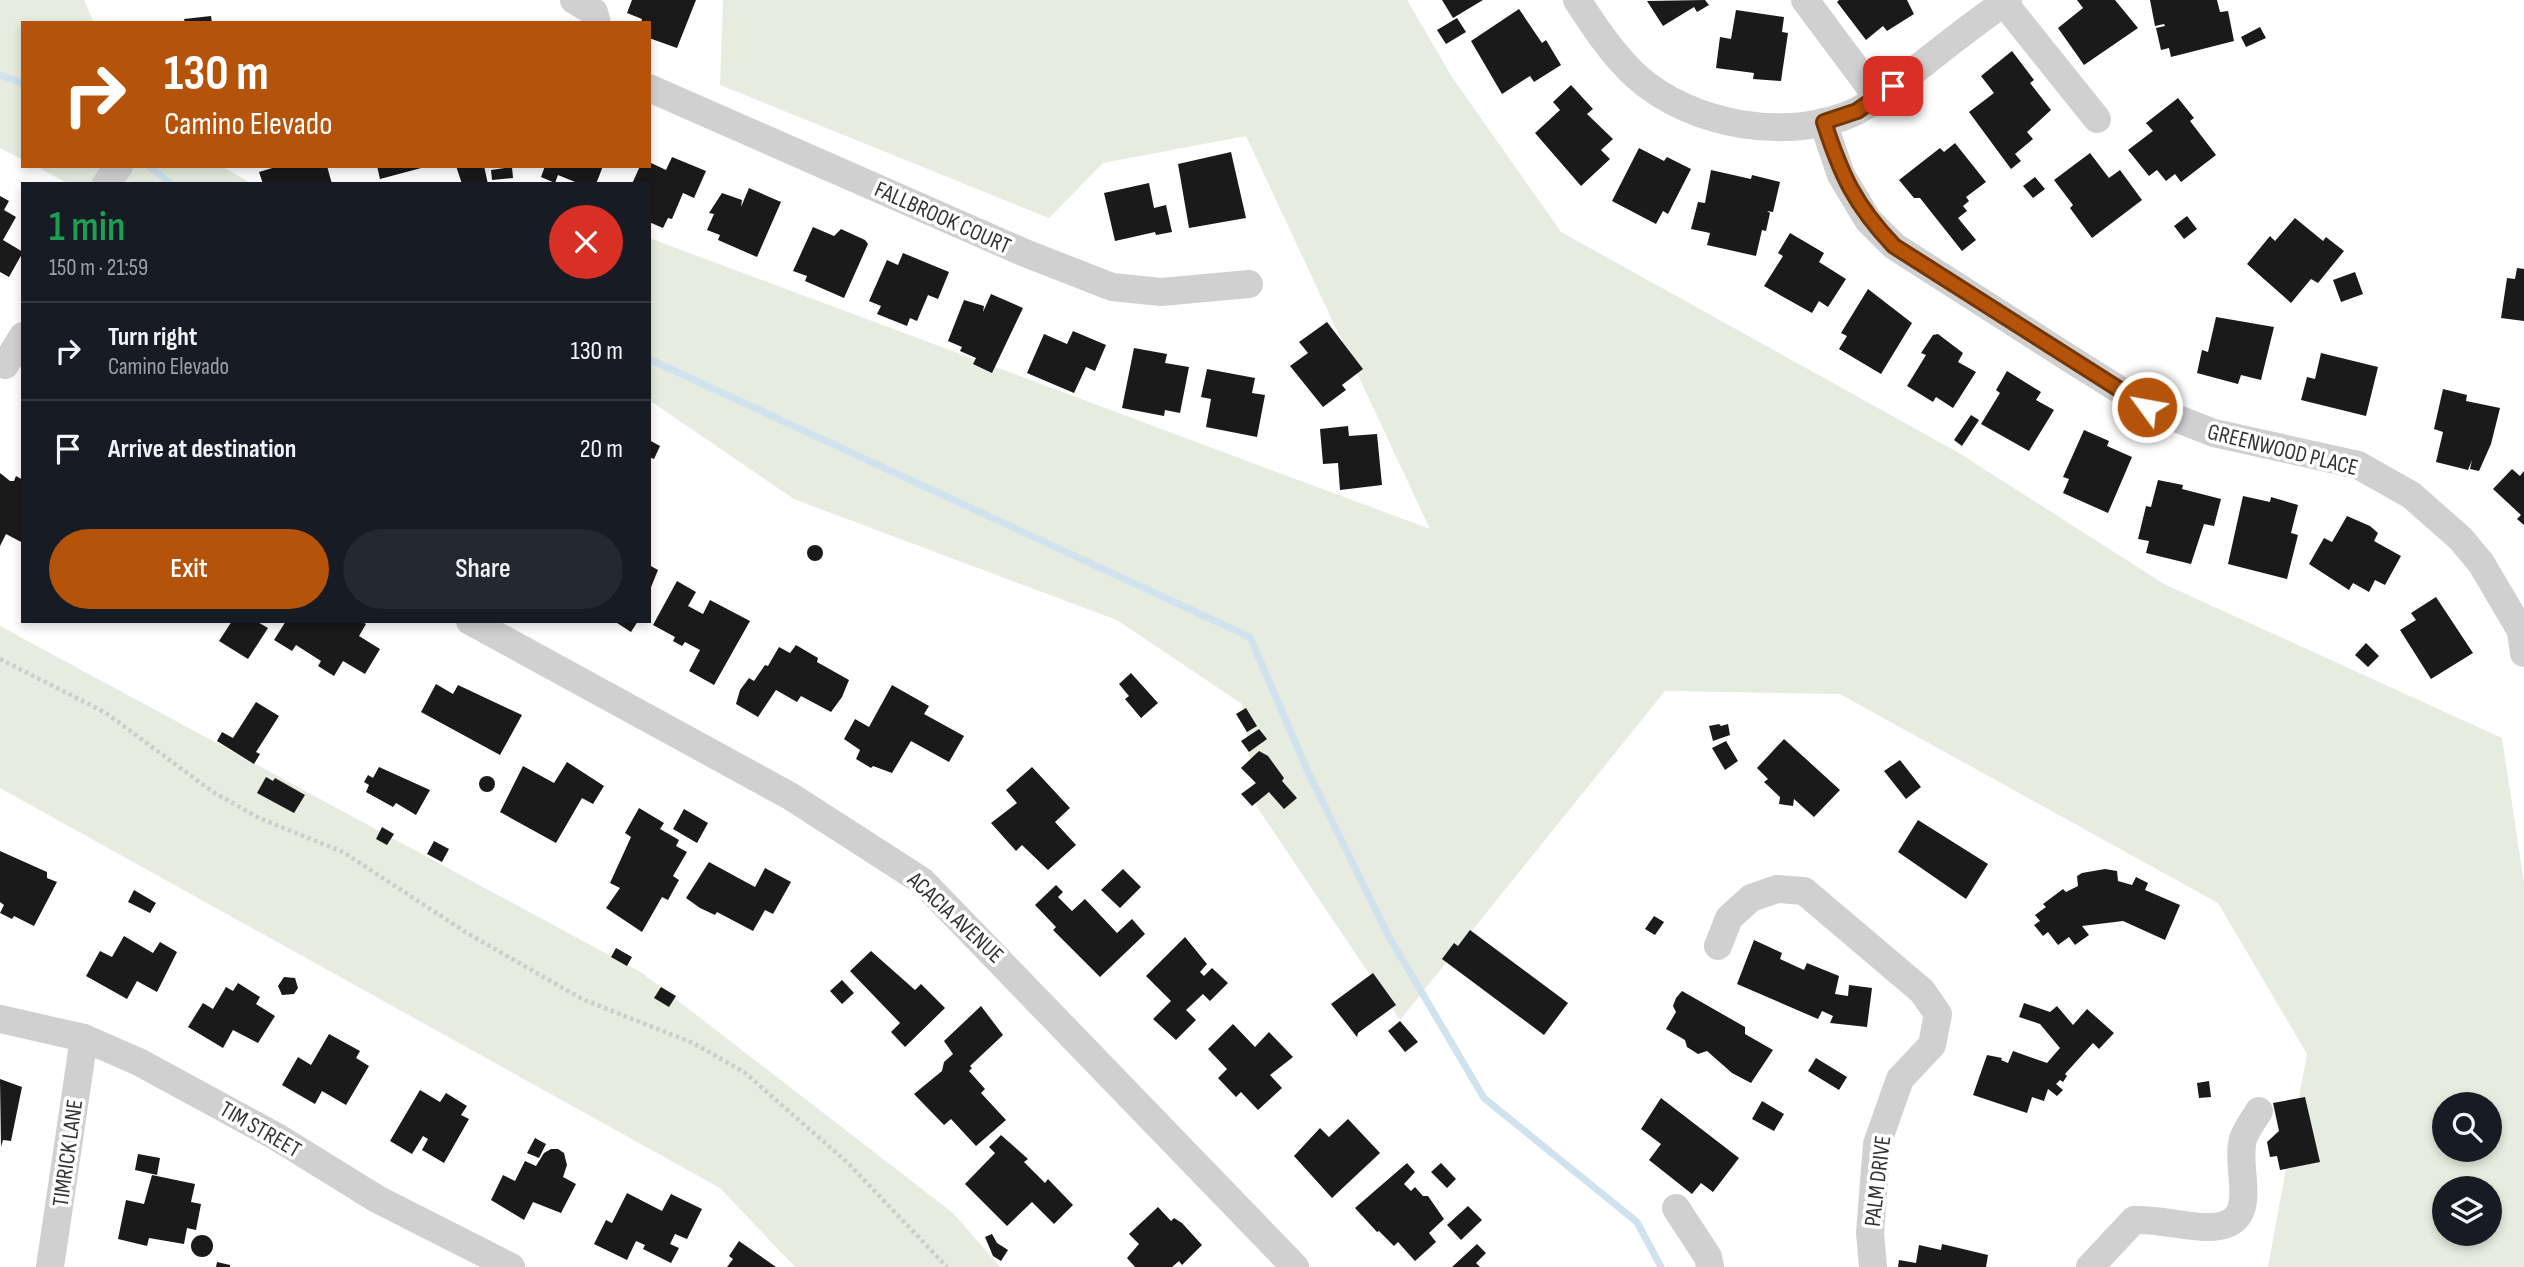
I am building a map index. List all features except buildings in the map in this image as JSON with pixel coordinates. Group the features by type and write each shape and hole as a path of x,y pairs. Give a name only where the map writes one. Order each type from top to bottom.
{"street":[{"path":"574,0 594,12 596,21"},
{"path":"1577,0 1592,23 1635,75 1676,102 1698,112 1746,124 1798,125 1824,122 1857,111 2006,1 2097,119"},
{"path":"1805,0 1878,98"},
{"name":"FALLBROOK COURT","path":"651,89 1025,253 1112,286 1161,292 1249,284"},
{"name":"GREENWOOD PLACE","path":"1824,122 1841,175 1868,220 1894,246 2072,360 2147,407 2214,433 2358,465 2411,495 2444,523 2481,562 2521,631 2524,653"},
{"path":"9,367 21,340"},
{"name":"ACACIA AVENUE","path":"474,623 790,796 922,881 1281,1262"},
{"name":"PALM DRIVE","path":"1718,946 1729,918 1751,898 1777,889 1804,891 1922,991 1938,1014 1932,1045 1900,1079 1877,1144 1870,1233 1873,1267"},
{"name":"TIM STREET","path":"0,1019 84,1038 139,1062 277,1137 377,1199 511,1267"},
{"name":"TIMRICK LANE","path":"50,1267 84,1038"},
{"path":"2090,1267 2134,1220 2153,1219 2205,1227 2229,1224 2240,1212 2245,1193 2243,1140 2259,1111"},
{"path":"1676,1208 1707,1257 1710,1267"}],"path":[{"path":"0,659 106,713 213,792 259,818 343,852 467,933 582,999 693,1043 744,1072 848,1163 947,1267"}],"shaded area":[{"path":"0,0 84,0 93,21 21,21 21,159 0,148"},
{"path":"723,0 1407,0 1452,77 1561,232 1959,453 2164,584 2502,738 2524,883 2524,1267 2268,1267 2307,1054 2218,903 1840,694 1665,691 1400,1020 1257,807 1242,704 1117,620 794,499 651,401 651,239 1430,529 1246,136 1103,163 1049,218 720,85"},
{"path":"39,168 224,168 249,182 65,182"},
{"path":"0,626 642,973 953,1213 1000,1267 795,1267 720,1188 0,788"}],"waterway":[{"path":"0,75 21,82"},
{"path":"151,168 169,182"},
{"path":"651,360 1250,637 1309,774 1388,935 1484,1098 1637,1222 1661,1267"}],"route":[{"path":"1893,86 1857,111 1824,122 1841,175 1868,220 1894,246 2147,407"}]}
